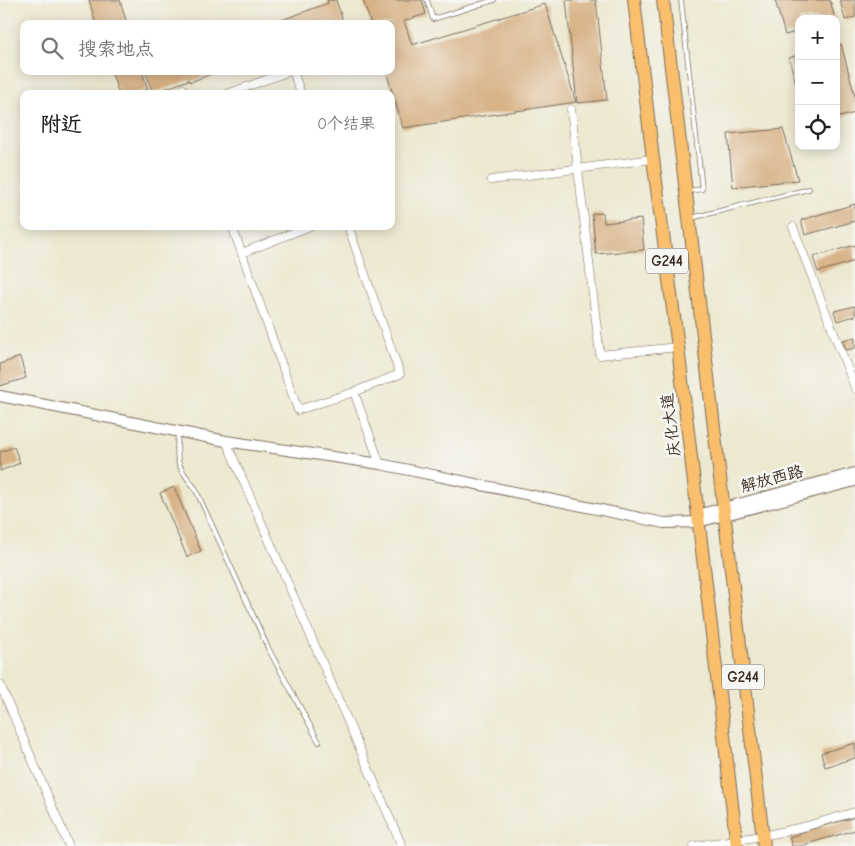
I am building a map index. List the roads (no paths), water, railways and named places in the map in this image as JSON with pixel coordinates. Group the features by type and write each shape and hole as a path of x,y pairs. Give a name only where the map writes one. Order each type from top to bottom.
{"highway":[{"name":"庆化大道","path":"634,0 678,347 736,843"},
{"name":"G244","path":"662,0 764,841"}],"street":[{"path":"238,90 281,75"},
{"path":"294,75 299,90"},
{"path":"571,109 600,355 678,347"},
{"path":"491,180 653,159"},
{"path":"793,226 855,388"},
{"path":"233,230 298,410 354,392 400,374 349,230"},
{"path":"242,253 300,230"},
{"path":"354,392 380,464"},
{"name":"解放西路","path":"0,396 226,441 380,464 655,521 678,523 855,481"},
{"path":"226,441 402,846"},
{"name":"解放西路","path":"724,512 855,473"},
{"path":"0,684 69,846"},
{"path":"694,846 764,841 855,812"}],"lane":[{"path":"427,0 433,20 494,0"},
{"path":"681,0 702,189 685,192"},
{"path":"689,218 809,189"},
{"path":"178,432 176,458 181,471 195,488 268,648 320,742"}]}
